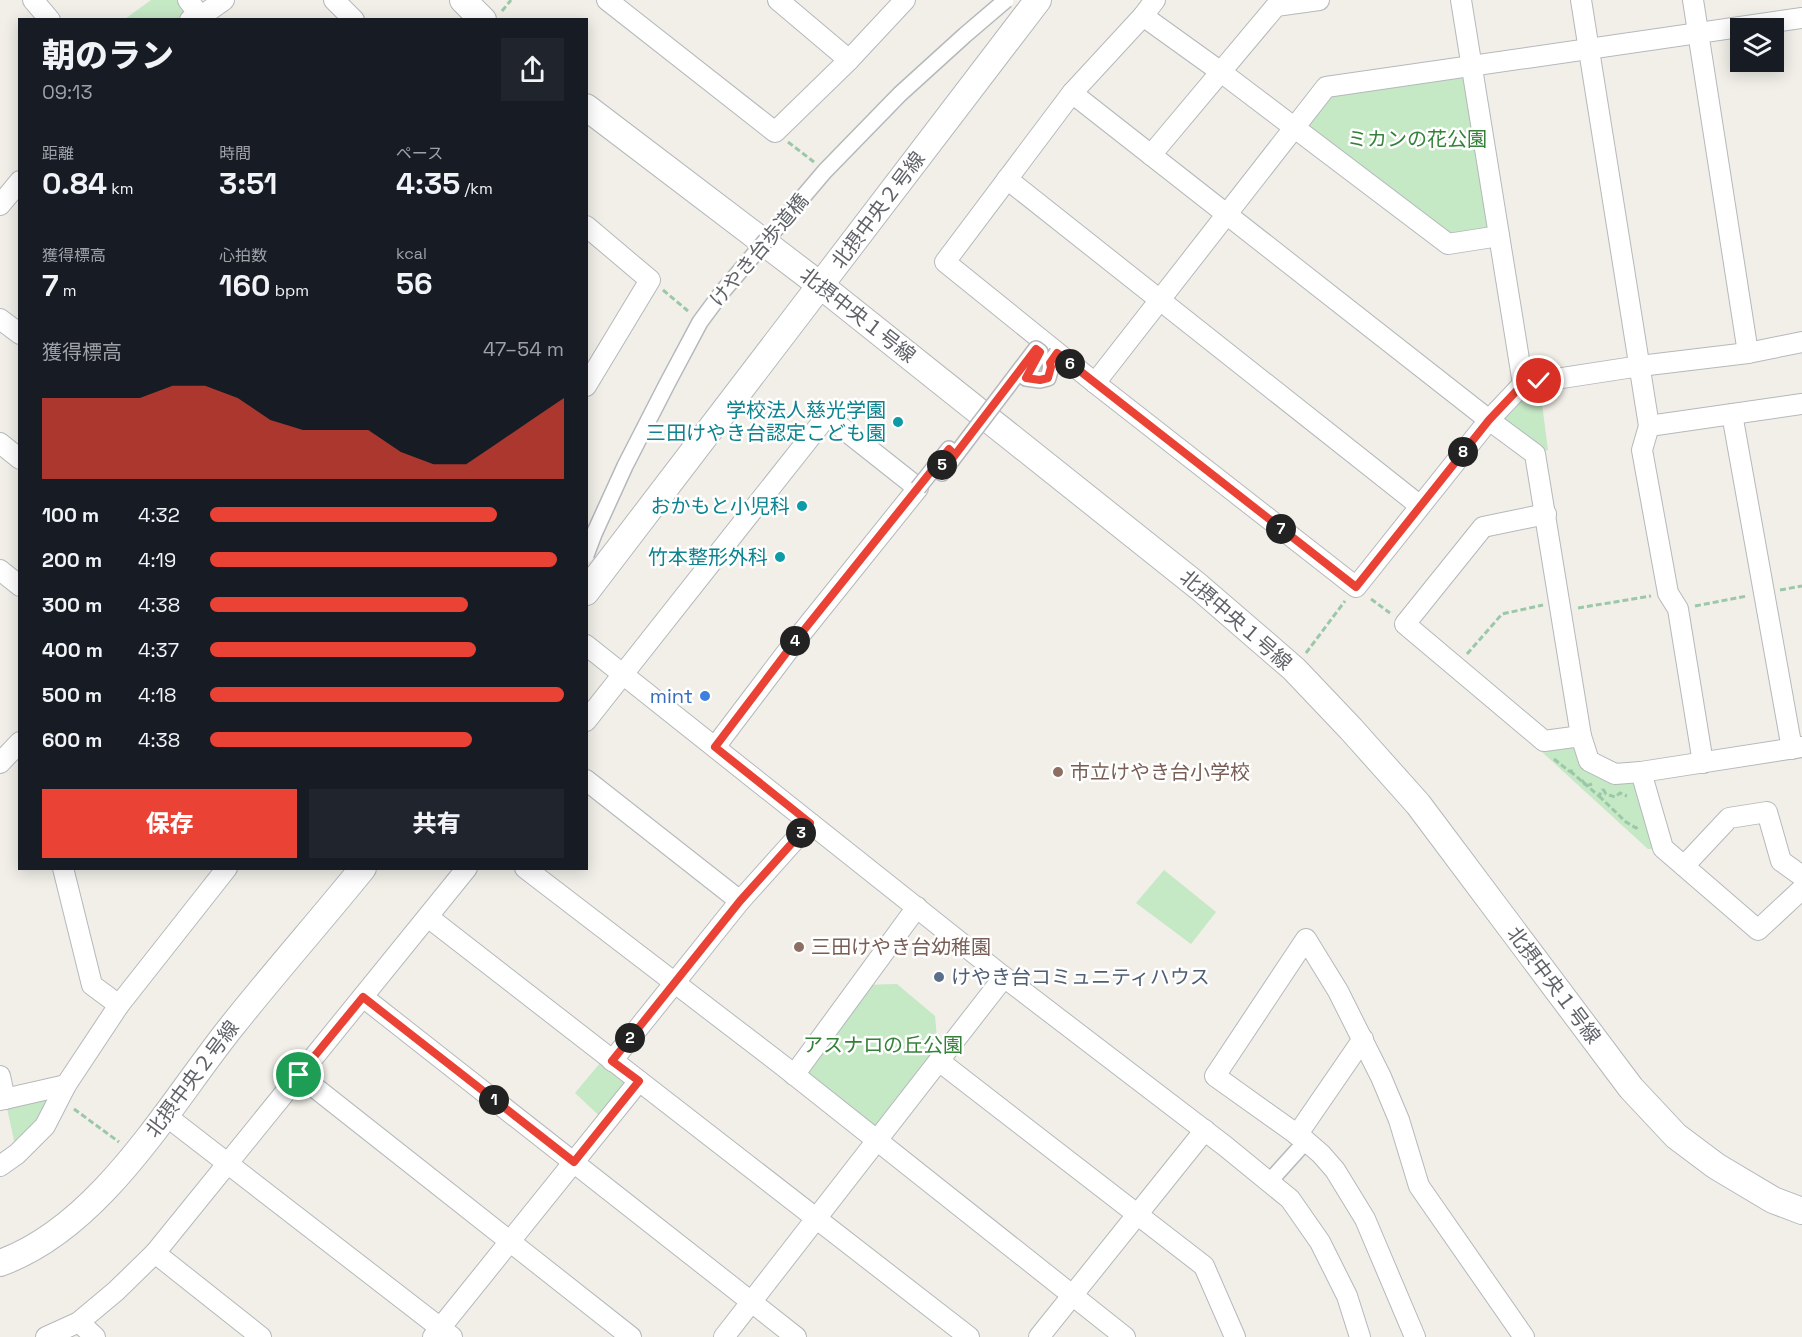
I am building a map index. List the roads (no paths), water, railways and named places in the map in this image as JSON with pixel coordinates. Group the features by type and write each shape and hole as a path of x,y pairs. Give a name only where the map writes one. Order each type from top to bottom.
{"street":[{"path":"33,0 48,18"},
{"path":"188,0 197,18"},
{"path":"199,18 224,0"},
{"path":"334,0 352,18"},
{"path":"463,0 481,18"},
{"path":"607,0 775,132 849,60 905,0"},
{"path":"778,0 849,60"},
{"name":"けやき台歩道橋","path":"588,550 625,466 700,322 723,291 825,171 900,94 1006,0"},
{"name":"北摂中央２号線","path":"588,589 1038,0"},
{"path":"1155,0 1072,93 945,262 1057,353 1356,587 1419,505 1489,420 1523,384 1640,366 1748,353 1802,342"},
{"path":"1151,155 1276,6 1319,0"},
{"path":"1461,0 1523,384"},
{"path":"1581,0 1649,426 1641,450 1673,601 1703,763"},
{"path":"1693,0 1748,353"},
{"path":"1143,16 1221,72 1448,244 1499,236"},
{"path":"1095,383 1326,87 1802,18"},
{"path":"1072,93 1535,454 1581,736 1589,761 1615,774 1797,748 1763,593 1732,414"},
{"name":"北摂中央１号線","path":"588,109 820,285 1199,587 1293,669 1418,804 1631,1089 1676,1136 1716,1166 1773,1200 1802,1211"},
{"path":"1007,179 1419,505"},
{"path":"588,228 650,280 590,373"},
{"path":"0,319 18,332"},
{"path":"715,747 796,640 949,449 952,452 938,470 942,472 1036,349 1040,352 1026,378 1040,380 1048,378 1050,363 1057,353"},
{"path":"1649,426 1802,404"},
{"path":"588,719 827,416 918,488"},
{"path":"0,443 18,457"},
{"path":"1546,514 1483,527 1405,624 1544,741 1581,736"},
{"path":"0,570 18,584"},
{"path":"588,647 1004,977 1205,1130 1290,1198 1320,1242 1347,1296 1360,1337"},
{"path":"0,763 18,744"},
{"path":"1641,772 1663,848 1758,930 1802,889"},
{"path":"588,782 740,901"},
{"path":"1684,866 1729,818 1767,812 1781,861 1802,876"},
{"path":"612,1061 740,901 810,823"},
{"path":"63,870 92,985 119,1005"},
{"name":"北摂中央２号線","path":"0,1263 65,1228 123,1169 232,1026 361,870"},
{"path":"46,1337 79,1322 116,1291 155,1253 465,870"},
{"path":"528,870 794,1075 1125,1337"},
{"path":"0,1166 17,1154 45,1126 63,1092 119,1005 216,872"},
{"path":"794,1075 916,907"},
{"path":"428,916 969,1337"},
{"path":"1415,1337 1365,1219 1335,1170 1321,1154 1301,1138 1215,1076 1306,939 1338,991 1381,1077 1399,1120 1419,1186 1524,1337"},
{"path":"724,1337 1004,977"},
{"path":"363,997 796,1337"},
{"path":"1269,1182 1301,1138 1363,1039"},
{"path":"939,1061 1204,1266 1235,1337"},
{"path":"299,1075 631,1337"},
{"path":"0,1076 2,1099 63,1092"},
{"path":"165,1115 442,1334 510,1241 639,1081"},
{"path":"1039,1337 1205,1130"},
{"path":"155,1253 261,1337"},
{"path":"79,1322 95,1337"}],"place":[{"name":"学校法人慈光学園 三田けやき台認定こども園","path":"898,422"},
{"name":"おかもと小児科","path":"802,506"},
{"name":"竹本整形外科","path":"780,557"},
{"name":"mint","path":"705,696"},
{"name":"市立けやき台小学校","path":"1058,772"},
{"name":"三田けやき台幼稚園","path":"799,947"},
{"name":"けやき台コミュニティハウス","path":"939,977"}],"park label":[{"name":"ミカンの花公園","path":"1417,139"},
{"name":"アスナロの丘公園","path":"883,1045"}]}
